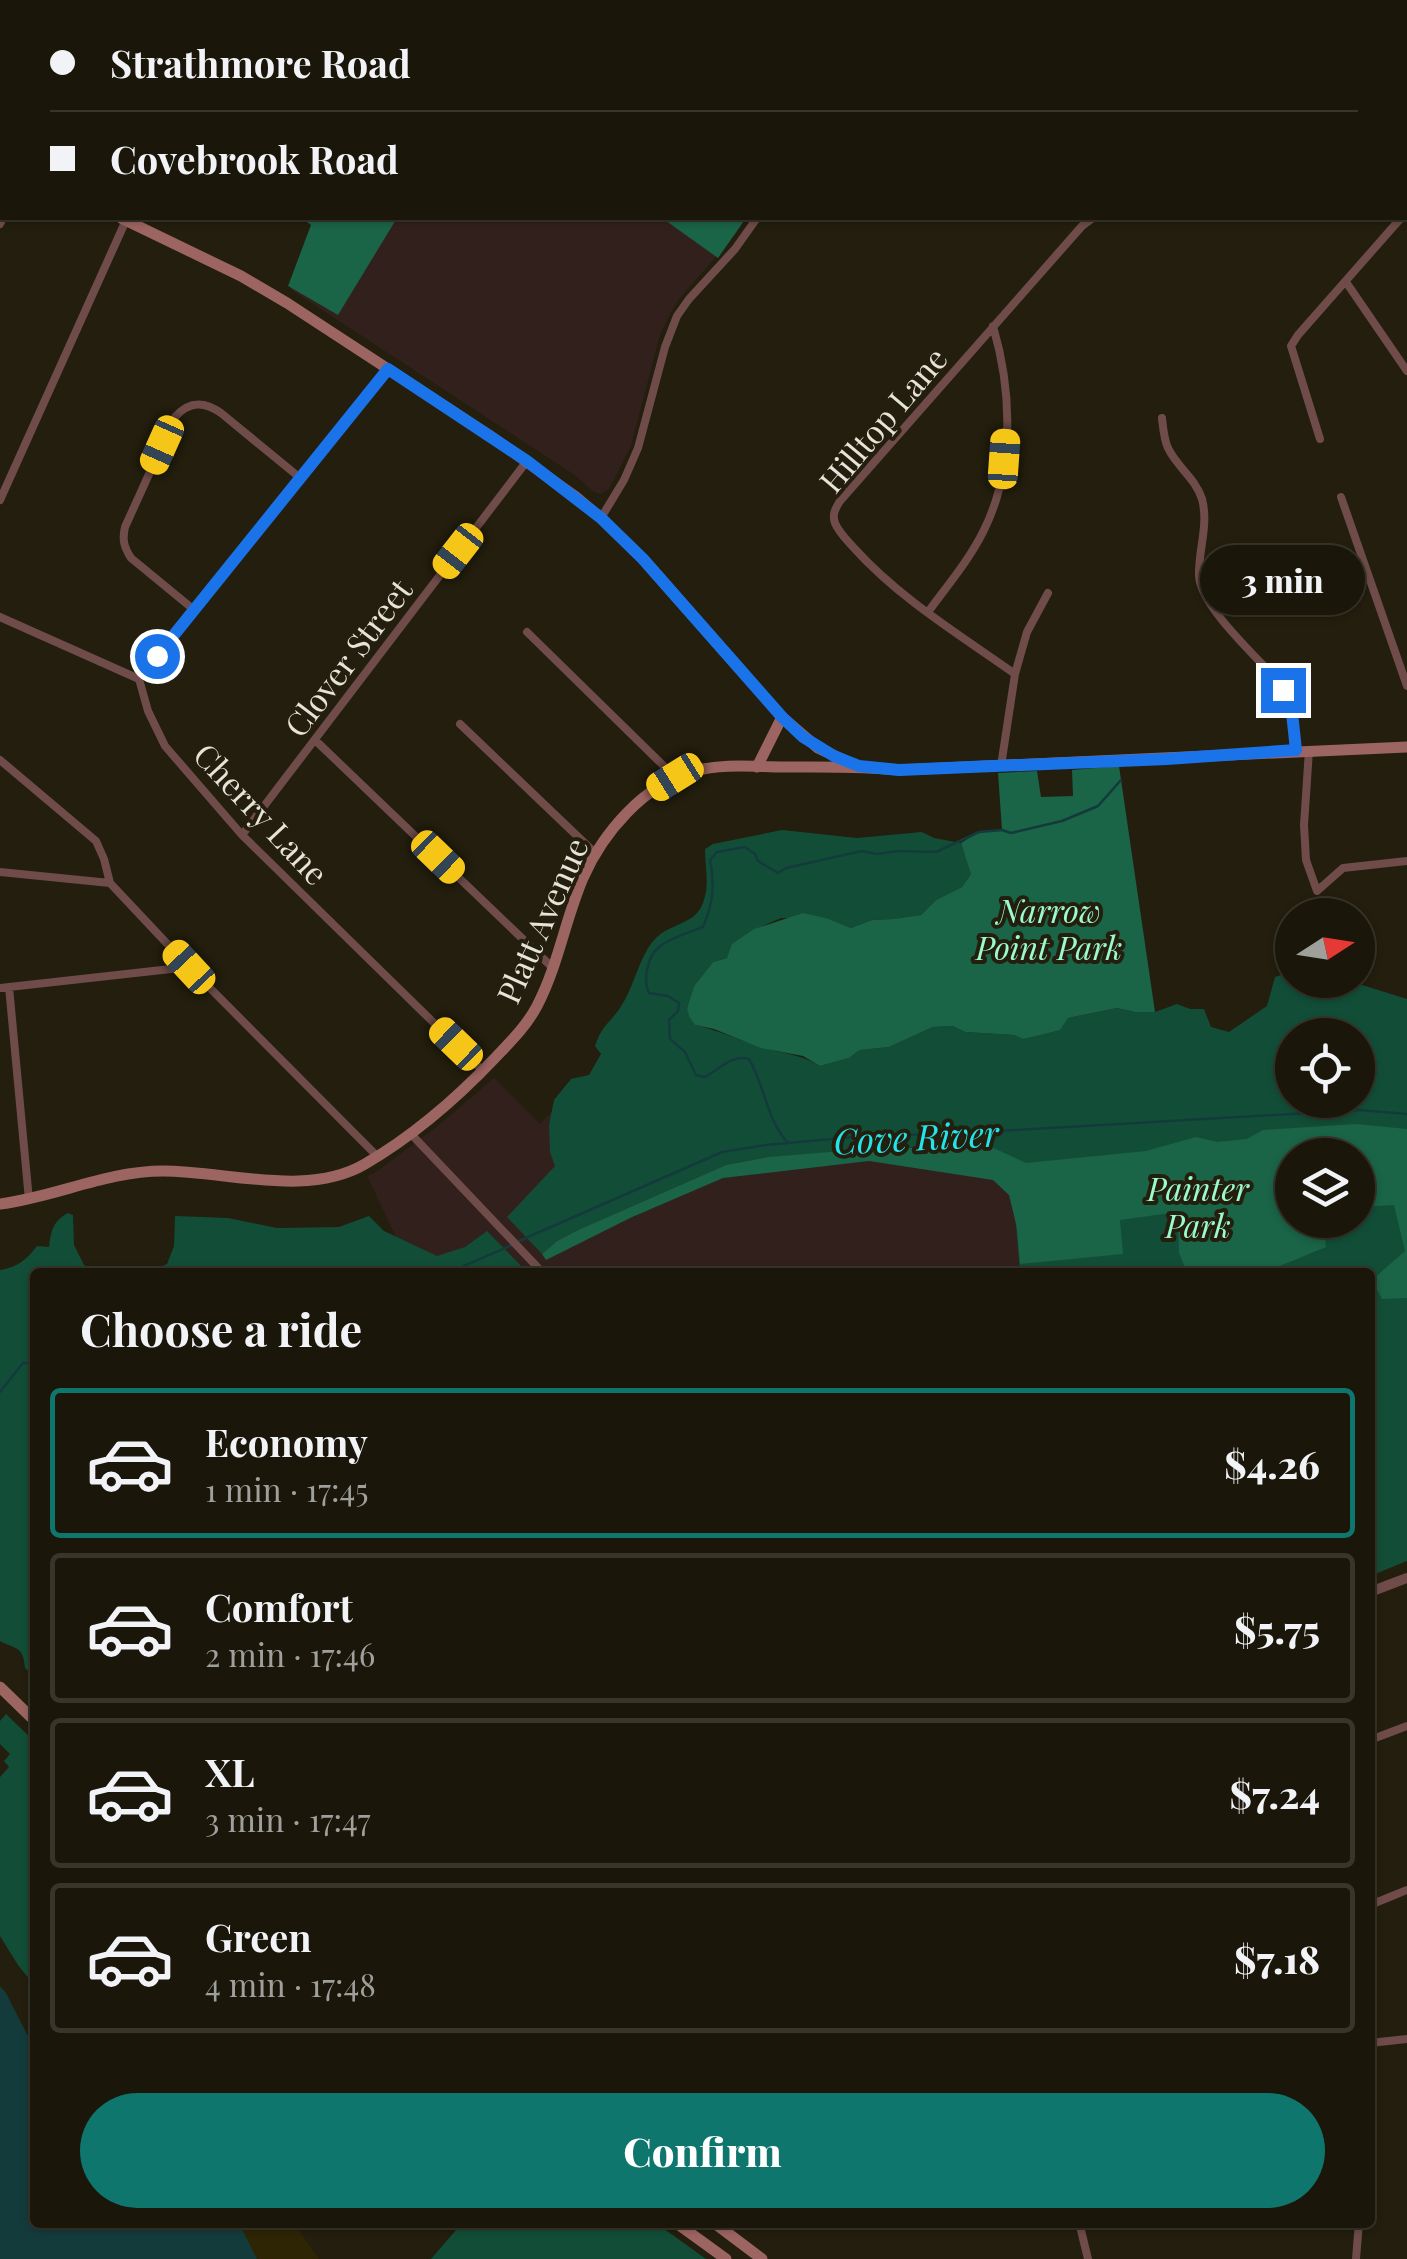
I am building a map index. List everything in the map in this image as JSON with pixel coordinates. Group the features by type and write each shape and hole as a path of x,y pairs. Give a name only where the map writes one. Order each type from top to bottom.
{"main road":[{"path":"128,220 240,276 527,461 601,518 643,559 782,717 818,748 859,766"},
{"path":"757,766 782,717"},
{"name":"Platt Avenue","path":"0,1204 140,1172 309,1182 345,1174 377,1156 450,1103 528,1020 548,985 582,880 595,854 637,804 675,777 696,770 859,766 899,770 1407,747"},
{"path":"0,1687 30,1716"},
{"path":"683,2228 726,2259"},
{"path":"720,2228 757,2258"}],"street":[{"path":"0,500 123,220"},
{"path":"601,518 633,460 664,346 678,314 757,220"},
{"name":"Hilltop Lane","path":"1016,674 894,588 836,525 834,510 1090,220"},
{"path":"1320,439 1290,346 1398,220"},
{"path":"1346,282 1407,372"},
{"path":"928,612 982,534 1000,484 1008,410 993,326"},
{"path":"0,617 139,679 388,369"},
{"path":"194,609 131,558 123,538 124,527 175,417 186,407 208,404 300,477"},
{"path":"1162,418 1168,448 1202,497 1202,592 1277,680 1292,713 1302,750 1306,860 1318,891 1342,868 1407,861"},
{"name":"Clover Street","path":"242,835 527,461"},
{"path":"1341,498 1407,686"},
{"path":"1001,766 1027,632 1048,593"},
{"path":"527,632 675,777"},
{"name":"Cherry Lane","path":"139,679 148,711 165,746 242,835 483,1071"},
{"path":"460,724 595,854"},
{"path":"316,740 553,968"},
{"path":"0,760 96,841 110,882 377,1156"},
{"path":"0,872 110,882"},
{"path":"29,1200 4,987 189,967"},
{"path":"411,1134 538,1268"},
{"path":"1375,1590 1407,1578"},
{"path":"1375,1738 1407,1726"},
{"path":"1375,1902 1407,1890"},
{"path":"1375,2042 1407,2039"},
{"path":"1080,2228 1088,2259"},
{"path":"1356,2259 1359,2228"}],"shaded area":[{"path":"322,220 745,220 669,316 660,335 631,446 609,489 600,494 290,289"},
{"path":"494,1078 540,1124 555,1109 971,1082 1035,1268 396,1268 405,1256 367,1176 439,1125"}],"green space":[{"path":"305,220 396,220 338,315 288,286 311,225"},
{"path":"665,220 745,220 718,258"},
{"name":"Narrow Point Park","path":"1119,766 1155,1012 1117,1008 1068,1018 1060,1030 1023,1039 965,1032 953,1026 933,1027 889,1047 860,1050 849,1058 820,1066 803,1056 761,1048 695,1025 689,1016 687,1008 694,986 713,962 727,958 732,944 754,929 803,913 851,928 872,920 921,915 936,900 962,887 971,874 961,843 979,832 1002,830 998,773 1037,771 1041,797 1073,796 1072,770"},
{"name":"Painter Park","path":"782,830 857,838 922,832 961,843 971,874 962,887 936,900 921,915 872,920 851,928 829,919 781,918 756,929 727,958 713,962 694,986 687,1008 695,1025 820,1066 849,1058 860,1050 889,1047 933,1027 953,1026 965,1032 1023,1039 1068,1018 1117,1008 1155,1012 1177,1004 1204,1009 1211,1027 1229,1032 1267,1006 1275,977 1275,998 1375,998 1375,989 1407,999 1407,1561 1375,1574 1375,1268 1020,1268 1010,1156 921,1147 768,1157 726,1165 578,1230 542,1254 507,1217 555,1166 549,1125 554,1100 571,1079 589,1075 601,1054 595,1046 598,1039 625,1000 649,946 699,910 707,876 705,849 713,844"},
{"name":"Painter Park","path":"1356,1124 1407,1129 1407,1298 1382,1299 1375,1286 1375,1277 1405,1251 1394,1205 1375,1206 1375,1138 1275,1138 1275,1238 1325,1238 1326,1247 1275,1268 1185,1268 1179,1253 1178,1212 1120,1220 1123,1254 1020,1264 1009,1195 993,1180 869,1161 723,1178 546,1260 542,1254 578,1230 726,1165 768,1157 987,1145 1026,1163 1146,1151 1196,1137 1217,1142 1247,1139 1263,1130"},
{"path":"68,1213 73,1215 74,1245 84,1265 91,1268 30,1268 30,1672 20,1652 0,1641 0,1270 21,1262 37,1246 49,1247 59,1219"},
{"path":"175,1216 228,1218 277,1228 339,1227 369,1216 384,1231 437,1256 465,1247 487,1231 523,1268 158,1268 167,1264 174,1246"},
{"path":"6,1714 30,1737 30,1980 0,1936 0,1777 9,1767 4,1761 10,1754 0,1744 0,1721"},
{"path":"458,2228 663,2228 706,2259 431,2259"}],"sand":[{"path":"241,2228 297,2228 319,2259 254,2259"}],"water":[{"path":"0,1986 30,2040 30,2228 242,2228 257,2259 0,2259"}],"waterway":[{"path":"788,1143 775,1123 749,1059 732,1060 705,1077 696,1075 685,1052 670,1039 669,1020 678,1011 679,1003 668,996 649,993 647,988 647,969 654,952 668,941 703,927 712,894 710,860 717,852 745,847 778,873 862,851 936,852 979,832 1011,833 1062,821 1098,806 1121,780"},
{"name":"Cove River","path":"519,1241 722,1152 765,1145 1360,1110 1407,1114"},
{"name":"Cove River","path":"459,1268 512,1245"},
{"name":"Cove River","path":"0,1392 23,1363 30,1363"}],"route":[{"path":"157,656 388,369 527,461 601,518 643,559 782,717 818,748 859,766 899,770 1296,750 1292,713 1283,690"}]}
